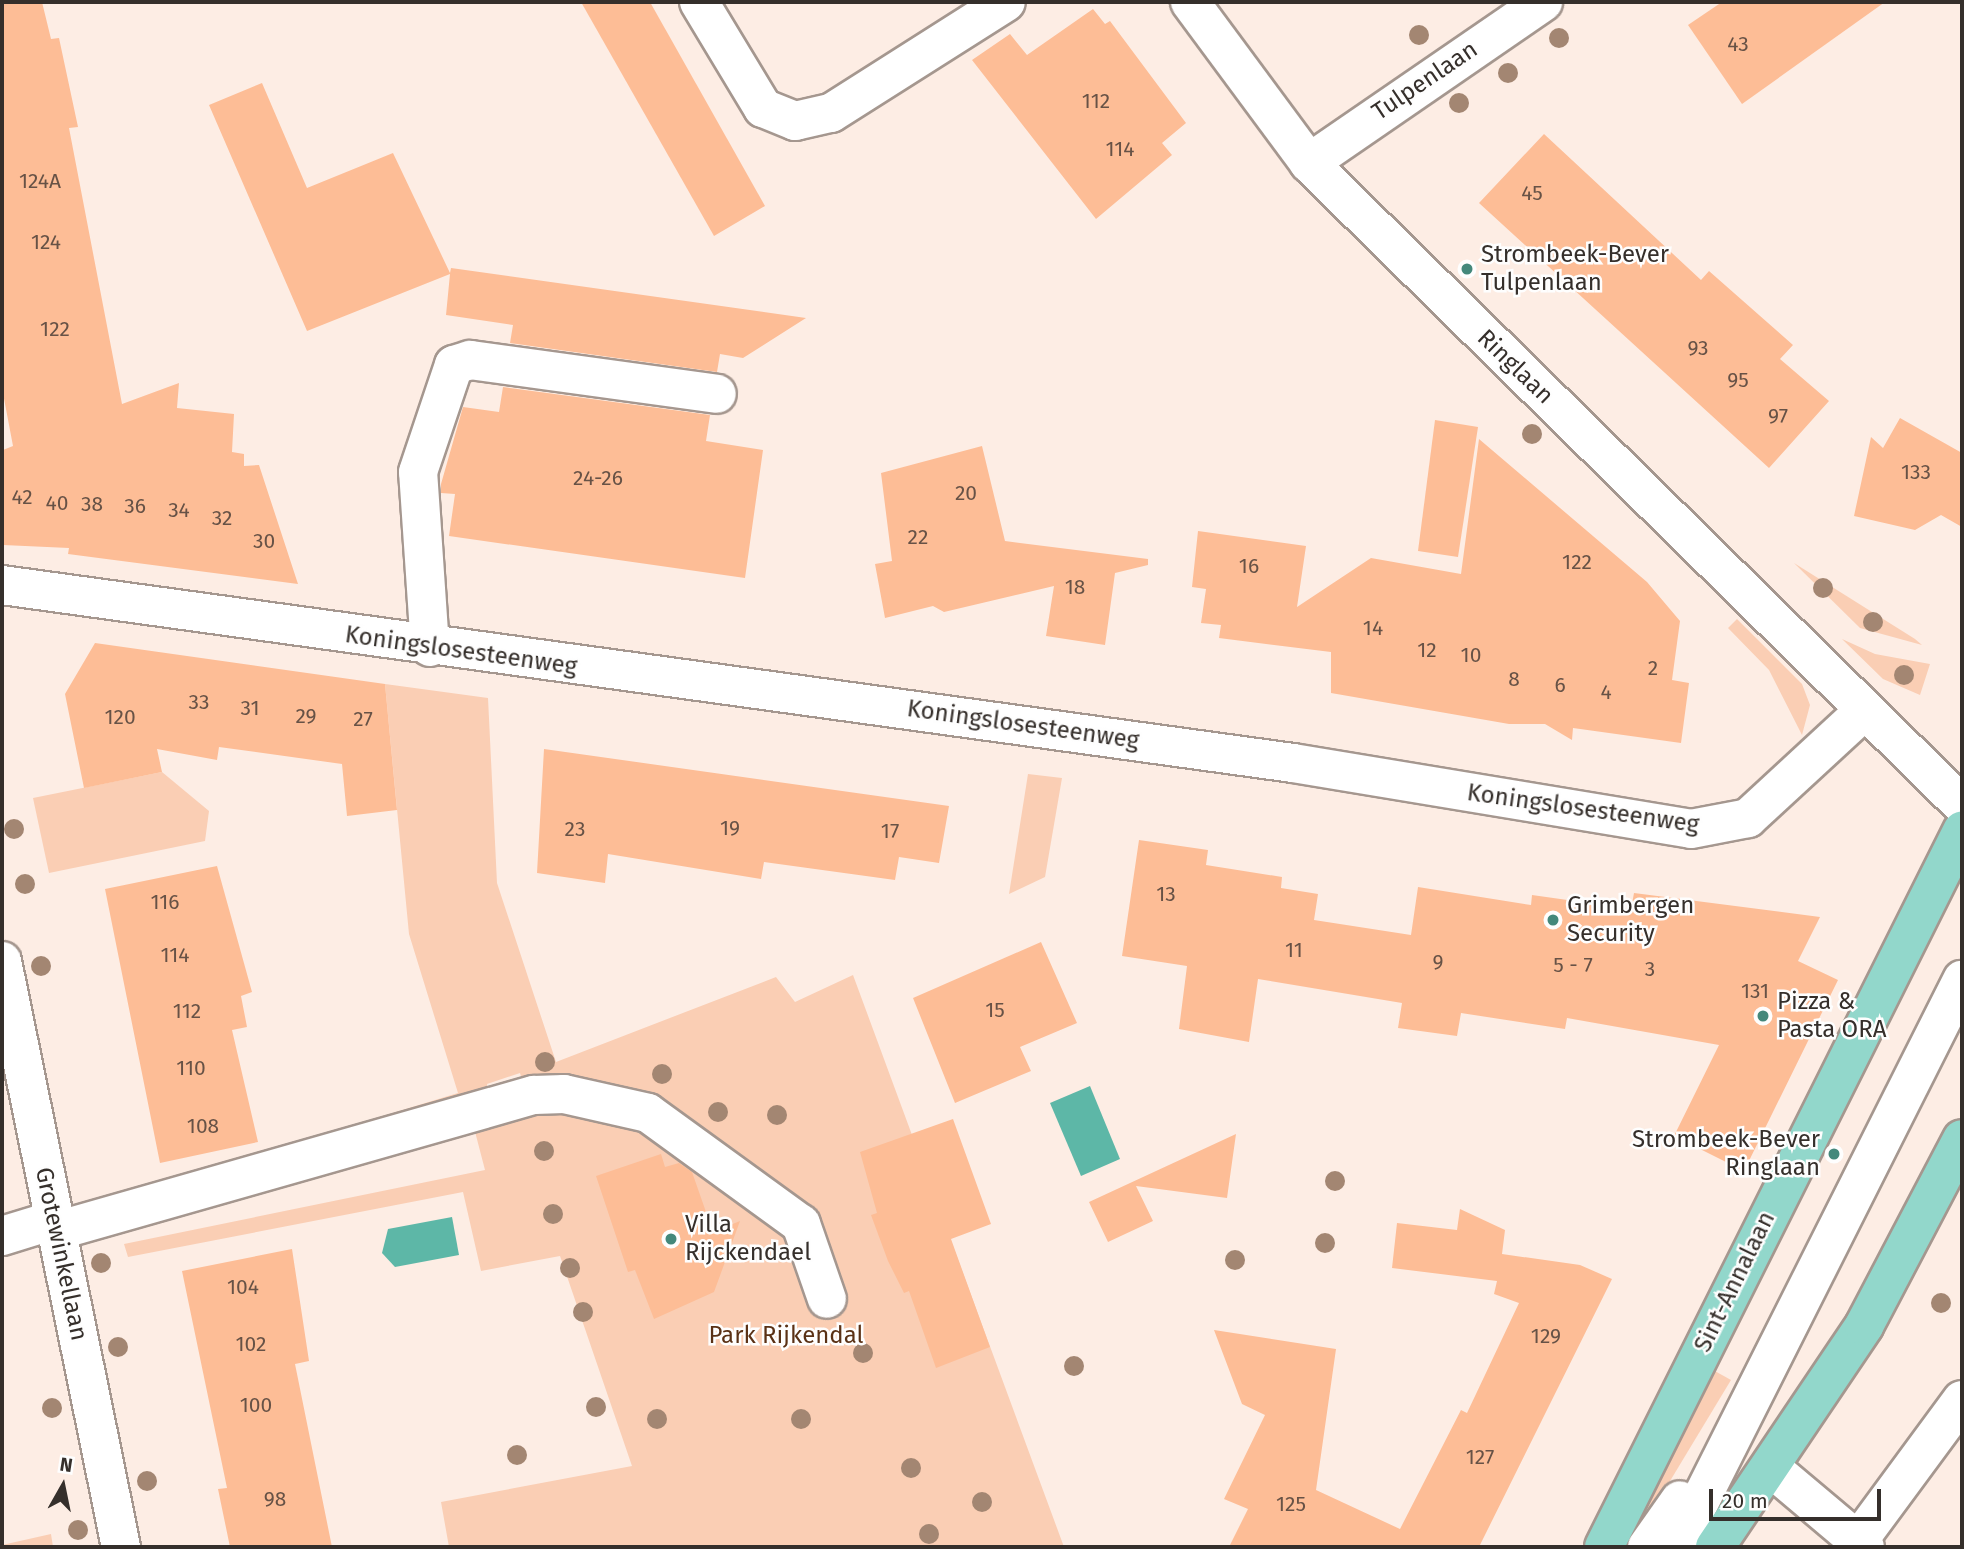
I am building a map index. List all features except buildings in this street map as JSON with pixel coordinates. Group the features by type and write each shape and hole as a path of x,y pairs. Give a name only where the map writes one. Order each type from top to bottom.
{"main road":[{"name":"Sint-Annalaan","path":"1604,1547 1962,831"},
{"path":"1715,1547 1864,1326 1962,1139"}],"street":[{"path":"699,2 763,108 795,121 831,113 1006,2"},
{"name":"Ringlaan","path":"1190,2 1309,163 1865,710"},
{"name":"Tulpenlaan","path":"1309,163 1543,2"},
{"path":"430,647 418,472 454,365 470,360 717,394"},
{"name":"Koningslosesteenweg","path":"2,585 430,647 1293,762 1691,829 1748,818 1865,710"},
{"path":"1865,710 1962,805"},
{"name":"Grotewinkellaan","path":"2,961 121,1547"},
{"path":"1677,1547 1765,1377 1962,980"},
{"path":"2,1236 55,1226 534,1095 564,1094 648,1113 801,1224 827,1299"},
{"path":"1647,1547 1765,1377"},
{"path":"1770,1467 1861,1544 1962,1400"}],"green space":[{"path":"1794,563 1915,639 1922,645 1860,628"},
{"path":"1737,619 1802,684 1810,705 1802,735 1769,670 1728,628"},
{"path":"1842,639 1875,654 1930,664 1920,695 1883,679"},
{"name":"Park Rijkendal","path":"385,684 488,698 497,883 556,1062 776,977 795,1002 853,975 1064,1547 449,1547 441,1502 632,1466 560,1256 481,1271 463,1192 128,1257 124,1244 485,1170 473,1124 530,1107 520,1073 487,1084 488,1089 115,1198 458,1093 409,934"},
{"path":"162,772 209,811 205,841 49,873 33,798"},
{"path":"1028,774 1062,778 1045,877 1009,894"},
{"path":"1713,1370 1731,1380 1635,1539 1623,1547"},
{"path":"51,1534 53,1547 2,1547 2,1545"}],"water":[{"path":"1090,1086 1120,1159 1081,1176 1050,1103"},
{"path":"452,1217 459,1255 395,1267 382,1253 388,1229"}],"place":[{"name":"Strombeek-Bever Tulpenlaan","path":"1467,269"},
{"name":"Grimbergen Security","path":"1553,920"},
{"name":"Pizza & Pasta ORA","path":"1763,1016"},
{"name":"Strombeek-Bever Ringlaan","path":"1834,1154"},
{"name":"Villa Rijckendael","path":"671,1239"}]}
